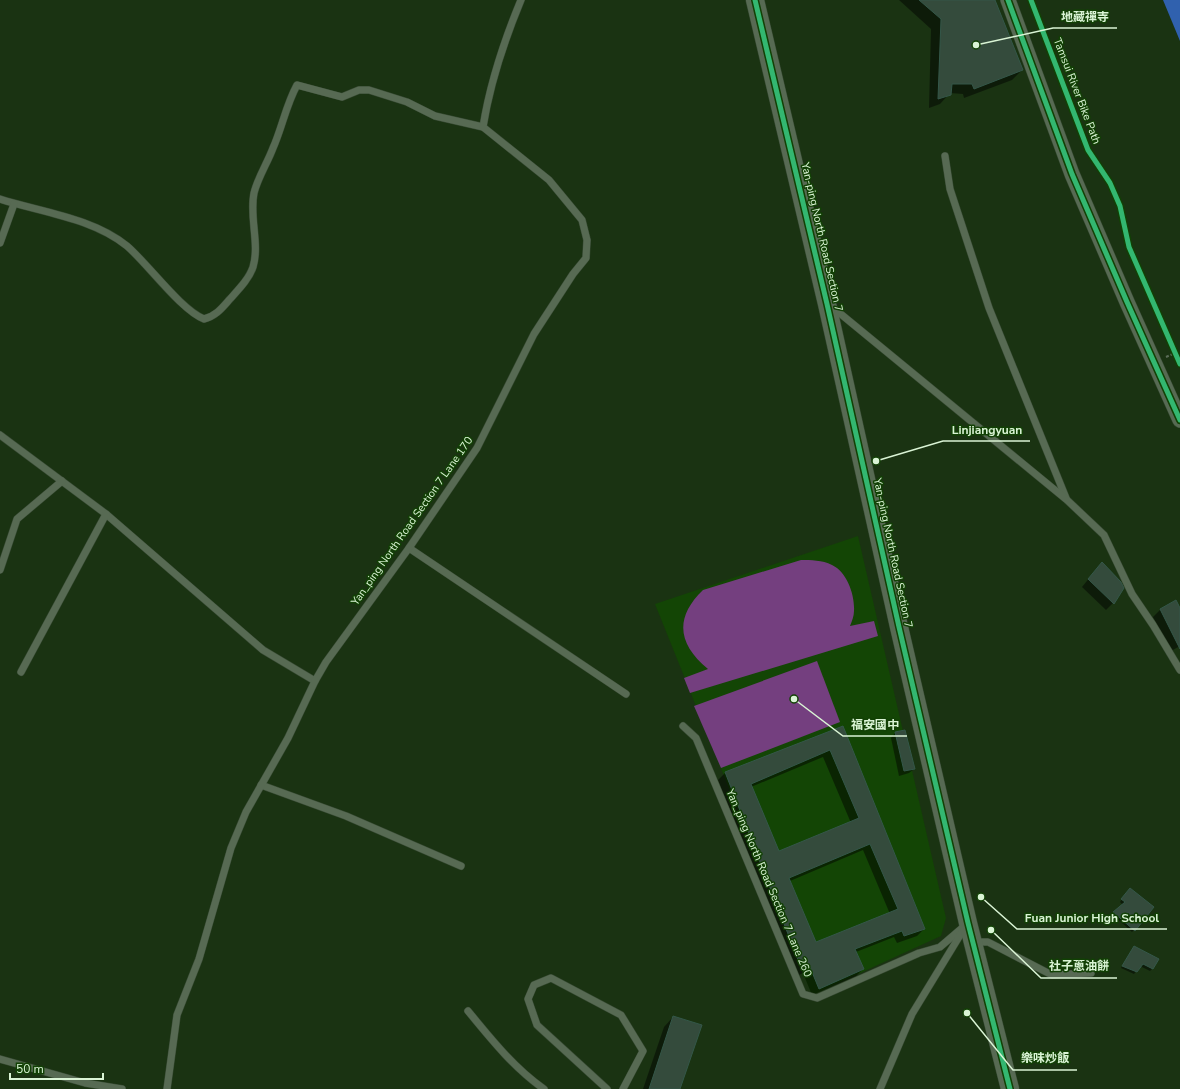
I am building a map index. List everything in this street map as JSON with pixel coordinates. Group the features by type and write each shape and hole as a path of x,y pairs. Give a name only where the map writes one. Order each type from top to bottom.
{"street":[{"name":"Yan-ping North Road Section 7","path":"755,0 827,304 899,627 968,923 1010,1089"},
{"path":"1008,0 1072,174 1180,420"}],"lane":[{"path":"0,199 14,204 37,208 103,230 127,246 197,316 204,319 212,317 246,280 253,268 256,255 253,227 254,195 258,179 273,148 297,85 342,97 359,90 368,90 406,102 434,116 483,127 488,95 504,44 521,0"},
{"name":"Yan_ping North Road Section 7 Lane 170","path":"167,1089 177,1015 199,959 231,848 246,812 288,738 315,681 326,662 409,548 477,448 534,334 573,274 586,258 587,240 582,220 549,180 483,127"},
{"path":"945,156 950,189 989,308 1067,500"},
{"path":"0,243 14,204"},
{"path":"827,304 1067,500 1104,535 1132,594 1153,625 1180,670"},
{"path":"0,435 106,514 263,650 315,681"},
{"path":"0,570 17,519 62,481"},
{"path":"21,672 106,514"},
{"path":"409,548 626,694"},
{"name":"Yan_ping North Road Section 7 Lane 260","path":"683,726 696,738 803,994 817,998 919,953 940,947 968,923"},
{"path":"261,785 346,816 461,866"},
{"path":"880,1089 912,1014 941,963 968,923"},
{"path":"973,942 988,942 1052,975 1091,973"},
{"path":"607,1089 537,1026 528,999 534,985 551,978 621,1015 643,1051 623,1089"},
{"path":"468,1011 503,1053 529,1078 544,1089"},
{"path":"0,1059 85,1083 122,1089"}],"path":[{"path":"1172,346 1178,358"}],"shaded area":[{"path":"858,536 946,918 941,936 812,995 655,604"},
{"path":"801,560 824,562 837,568 846,578 853,598 854,613 850,626 874,621 878,636 690,693 684,678 708,669 690,650 683,631 687,611 694,600 703,590"},
{"path":"817,661 840,722 721,768 694,706"}],"water":[{"path":"1163,0 1180,0 1180,41"}],"building":[{"path":"919,0 995,0 1023,70 974,89 972,84 952,84 951,95 938,99 941,19"},
{"path":"1102,562 1121,582 1124,588 1114,604 1088,579"},
{"path":"1176,600 1180,608 1180,649 1160,609"},
{"path":"843,726 925,929 904,936 902,931 855,949 864,969 819,989 810,967 802,970 725,772","holes":["830,750 859,818 779,851 751,784","870,844 898,909 816,942 789,878"]},
{"path":"905,730 915,769 904,771 895,732"},
{"path":"1130,888 1154,907 1135,931 1113,912 1125,902 1121,899"},
{"path":"1134,946 1159,959 1153,969 1143,964 1137,972 1122,966"},
{"path":"673,1016 702,1025 680,1089 649,1089"}],"cycle path":[{"path":"755,0 827,304 899,627 968,923 1010,1089"},
{"path":"1008,0 1072,174 1180,420"},
{"name":"Tamsui River Bike Path","path":"1031,0 1088,150 1110,183 1120,206 1129,247 1180,364"}],"place":[{"name":"地藏禪寺","path":"976,45"},
{"name":"Linjiangyuan","path":"876,461"},
{"name":"福安國中","path":"794,699"},
{"name":"Fuan Junior High School","path":"981,897"},
{"name":"社子蔥油餅","path":"991,930"},
{"name":"樂味炒飯","path":"967,1013"}]}
